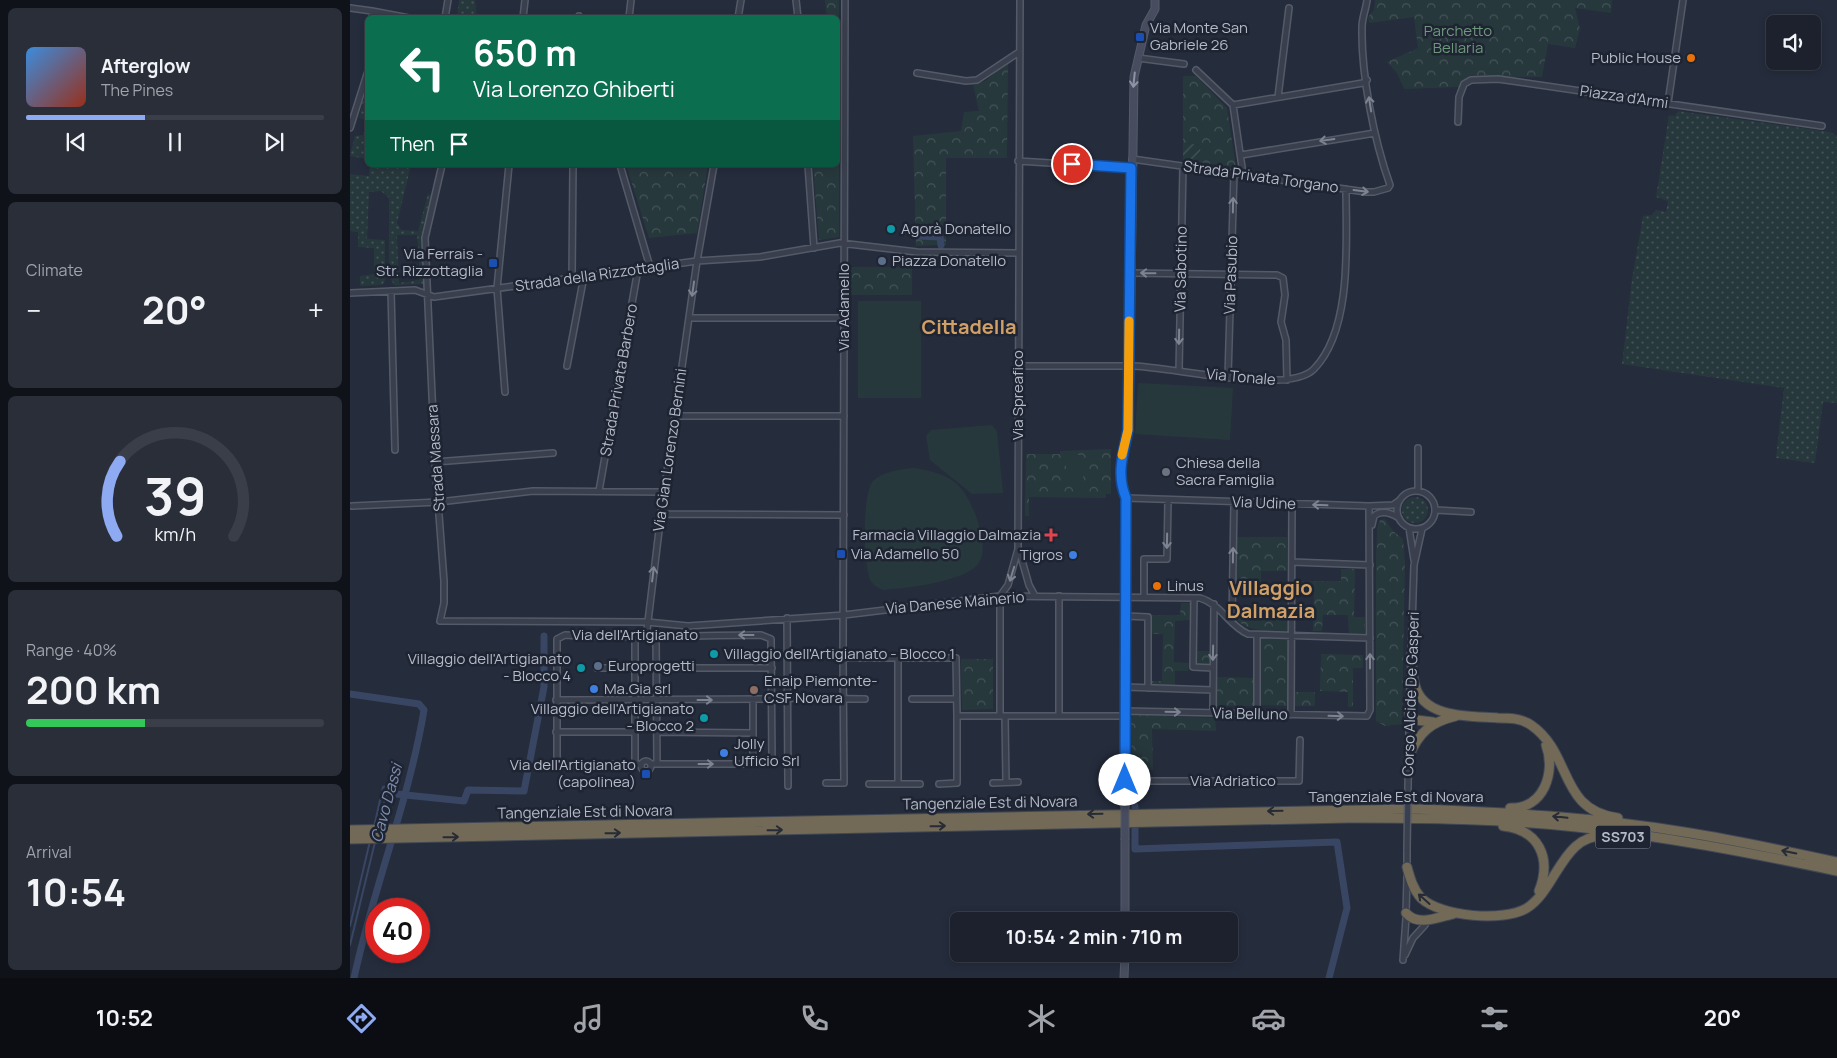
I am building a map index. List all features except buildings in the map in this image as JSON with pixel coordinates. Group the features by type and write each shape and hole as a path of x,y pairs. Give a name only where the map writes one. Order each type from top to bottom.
{"highway":[{"name":"SS703","path":"1411,655 1415,687 1425,701 1437,710 1459,715 1523,721 1544,737 1555,753 1579,800 1589,810 1614,817 1713,831 1752,848"},
{"path":"1409,713 1416,720 1434,722"},
{"name":"SS703","path":"1434,722 1459,715"},
{"path":"1409,756 1419,735 1434,722"},
{"name":"SS703","path":"1414,809 1450,805 1516,808 1530,802 1541,793 1550,776 1551,760 1544,737"},
{"name":"Tangenziale Est di Novara","path":"402,834 1414,809 1547,815 1673,830 1837,870"},
{"name":"SS703","path":"1414,819 1512,827 1526,833 1538,844 1545,866 1544,880 1539,891 1527,907"},
{"name":"Tangenziale Est di Novara","path":"350,830 368,834 402,834 1138,822 1496,820 1575,827 1752,848 1837,862"},
{"name":"Tangenziale Est di Novara","path":"350,839 368,834"},
{"name":"SS703","path":"1406,915 1425,920 1458,914 1504,915 1527,907 1544,891 1576,845 1594,836 1675,844 1718,852 1752,848"},
{"name":"SS703","path":"1407,867 1412,885 1420,897 1436,908 1458,914"}],"street":[{"path":"446,15 448,0"},
{"path":"523,15 525,0"},
{"path":"629,15 631,0"},
{"path":"738,15 741,0"},
{"path":"796,0 798,15"},
{"name":"Via Adamello","path":"826,782 844,783 845,0"},
{"name":"Via Spreafico","path":"1000,596 1008,585 1018,549 1017,366 1020,0"},
{"path":"1125,912 1126,498 1121,484 1120,466 1128,430 1129,273 1134,78 1146,25 1155,9 1155,0"},
{"path":"1241,155 1375,133 1367,80 1362,25 1366,0"},
{"path":"1668,103 1683,0"},
{"path":"350,8 372,14"},
{"path":"1278,97 1289,8"},
{"path":"917,73 966,81 977,80 1019,52"},
{"path":"1138,58 1184,64"},
{"path":"1196,70 1233,105 1243,174"},
{"name":"Piazza d'Armi","path":"1458,122 1461,88 1464,84 1477,80 1498,79 1822,126"},
{"path":"350,128 365,80"},
{"path":"1233,105 1362,83 1367,80"},
{"name":"Strada Privata Torgano","path":"1131,159 1374,192 1390,186 1375,133"},
{"path":"1018,161 1131,168"},
{"name":"Via Sabotino","path":"1178,371 1183,166"},
{"name":"Strada Massara","path":"440,621 444,603 444,581 435,462 424,238 442,167"},
{"path":"505,392 498,288 509,167"},
{"path":"572,278 573,167"},
{"path":"621,167 650,267"},
{"name":"Via Gian Lorenzo Bernini","path":"646,638 661,514 697,261 714,167"},
{"path":"808,167 814,248"},
{"name":"Via Pasubio","path":"1228,376 1234,174"},
{"name":"Via Tonale","path":"1017,366 1129,366 1287,380 1307,375 1315,368 1326,350 1337,325 1345,280 1346,189"},
{"path":"844,242 849,245 917,252 1018,253"},
{"name":"Strada della Rizzottaglia","path":"350,293 415,290 434,297 697,261 760,257 844,242"},
{"name":"Strada Privata Barbero","path":"599,491 638,269"},
{"path":"1129,273 1277,274 1285,282 1282,322 1286,340 1287,380"},
{"path":"567,366 584,276"},
{"path":"391,291 395,450"},
{"path":"689,318 844,318"},
{"path":"676,416 844,416"},
{"path":"1418,448 1418,491"},
{"path":"435,462 553,453"},
{"path":"352,506 439,502 533,491 664,492"},
{"path":"1370,536 1373,519 1376,514 1392,514 1399,518 1408,528 1422,529 1432,522 1436,510 1432,499 1418,491 1408,493 1400,500 1397,506 1399,518"},
{"name":"Via Udine","path":"1126,498 1369,506 1393,504 1400,500"},
{"path":"1144,597 1144,559 1167,559 1168,500"},
{"path":"1232,622 1234,502"},
{"path":"1291,715 1293,636 1292,504"},
{"path":"1214,604 1239,630 1257,635 1370,638 1369,506"},
{"path":"1436,510 1471,512"},
{"path":"661,514 844,515"},
{"name":"Corso Alcide De Gasperi","path":"1408,528 1414,565"},
{"name":"Corso Alcide De Gasperi","path":"1422,529 1414,565 1409,713 1406,915 1403,960 1413,938 1425,925"},
{"name":"Via Spreafico","path":"1018,549 1029,584 1035,596"},
{"path":"1292,562 1370,565"},
{"path":"1000,596 1002,716 1006,782"},
{"name":"Via Danese Mainerio","path":"440,621 647,622 688,626 844,615 1000,596 1200,598 1214,604"},
{"path":"1059,596 1060,716"},
{"path":"1194,598 1192,667 1213,668"},
{"path":"1213,713 1214,604"},
{"path":"1126,616 1148,617 1148,688"},
{"path":"787,618 788,786"},
{"name":"Via dell'Artigianato","path":"668,635 767,636 772,644 772,762 753,764 654,764 646,771 638,764 561,764 557,761 556,644 560,636 646,638 668,635"},
{"path":"1257,635 1257,715"},
{"path":"635,638 635,732 638,764"},
{"path":"654,764 657,732 656,638"},
{"name":"Via Belluno","path":"957,716 1213,713 1363,717 1367,716 1370,710 1370,638"},
{"path":"843,658 956,658 957,783 939,784"},
{"path":"898,659 898,784"},
{"path":"596,668 635,668"},
{"path":"657,668 772,668"},
{"path":"1125,687 1213,690"},
{"path":"788,698 865,699"},
{"path":"753,699 753,764"},
{"path":"556,700 772,699"},
{"path":"912,699 956,699"},
{"path":"556,732 635,732"},
{"path":"657,732 753,733"},
{"name":"Via Adriatico","path":"1125,780 1300,781 1300,740"},
{"path":"994,783 1018,782"},
{"path":"869,784 920,784"},
{"path":"1124,962 1124,978"}],"green space":[{"path":"459,0 475,0 477,15 457,15"},
{"path":"825,0 839,0 839,15 827,15"},
{"name":"Parchetto Bellaria","path":"1375,0 1612,0 1611,13 1575,8 1580,29 1575,48 1548,44 1542,77 1471,77 1459,87 1404,89 1397,73 1387,62 1418,48 1414,17 1369,23 1368,17 1374,10"},
{"path":"1008,62 1007,158 946,158 946,245 943,245 942,235 925,233 925,238 938,238 939,245 916,246 913,136 961,131 964,112 979,111 973,85 985,81"},
{"path":"1183,76 1196,76 1227,108 1236,167 1198,162 1201,145 1183,143"},
{"path":"365,98 365,120 359,118 363,99"},
{"path":"1678,111 1830,132 1837,136 1837,403 1823,402 1815,463 1776,458 1784,388 1622,364 1632,279 1643,216 1652,215 1656,210 1666,212 1668,201 1656,197 1669,115 1675,116"},
{"path":"365,128 365,159 350,156 355,136 363,135"},
{"path":"1183,143 1201,145 1198,162 1183,160"},
{"path":"370,167 411,167 397,223 401,230 418,231 428,194 431,195 421,235 422,255 419,255 417,235 397,235 399,283 419,280 419,261 422,261 423,284 394,285 389,275 389,198 381,191 369,192 367,239 385,240 385,281 382,285 360,286 360,276 374,274 374,248 358,247 358,232 350,231 350,174 369,176"},
{"path":"627,167 708,167 697,233 649,238"},
{"path":"813,167 839,167 839,237 819,240"},
{"path":"850,267 912,267 912,295 850,295"},
{"path":"858,301 921,301 921,398 858,398"},
{"path":"1138,383 1233,388 1230,440 1135,434"},
{"path":"992,425 997,431 1003,493 972,494 930,460 926,436 931,430"},
{"path":"1111,449 1111,494 1106,494 1106,498 1029,497 1029,516 1025,516 1026,454 1060,454 1060,451"},
{"path":"1066,455 1083,455 1083,485 1066,485"},
{"path":"913,468 931,471 943,476 954,482 964,492 979,524 983,547 982,557 971,570 948,580 906,588 883,590 876,587 871,581 866,561 865,514 869,488 873,481 881,475"},
{"path":"1415,497 1424,501 1428,510 1424,519 1415,523 1406,519 1402,510 1406,501"},
{"path":"1385,519 1393,531 1403,539 1405,562 1402,724 1385,726 1376,721 1376,560 1377,529 1380,520"},
{"path":"1237,537 1287,537 1287,571 1261,571 1261,582 1236,582"},
{"path":"1341,569 1355,569 1354,617 1365,617 1365,633 1349,633 1348,615 1323,615 1322,631 1313,631 1314,590 1296,589 1296,581 1341,581"},
{"path":"1181,603 1190,603 1190,620 1175,621 1174,662 1189,663 1188,671 1175,671 1175,687 1150,686 1150,681 1162,681 1163,634 1150,634 1150,615 1180,615"},
{"path":"1236,610 1287,611 1288,631 1260,630 1247,627 1236,619"},
{"path":"1261,638 1290,638 1289,706 1260,705"},
{"path":"1195,651 1211,651 1211,666 1195,665"},
{"path":"1321,654 1363,655 1363,668 1353,668 1353,707 1348,707 1348,692 1320,691"},
{"path":"961,659 993,659 993,709 962,710"},
{"path":"1217,677 1253,678 1253,706 1216,706"},
{"path":"1293,692 1315,692 1315,706 1293,706"},
{"path":"1133,715 1215,718 1216,731 1152,729 1153,770 1132,770 1131,718"}],"waterway":[{"path":"918,236 940,237 941,245"},
{"path":"396,794 464,801 468,790 524,791 544,687 544,636"},
{"name":"Cavo Dassi","path":"350,694 419,704 424,710 409,778 354,978"},
{"path":"374,827 383,787 388,786 387,791 396,794"},
{"path":"379,826 387,791"},
{"path":"1135,806 1135,849 1337,842 1347,908 1329,978"},
{"path":"350,926 370,841"},
{"path":"350,945 375,842"}],"slow traffic":[{"path":"1122,455 1128,430 1129,321"}],"place":[{"name":"Via Monte San Gabriele 26","path":"1140,37"},
{"name":"Public House","path":"1691,58"},
{"name":"Agorà Donatello","path":"891,229"},
{"name":"Piazza Donatello","path":"882,261"},
{"name":"Via Ferrais - Str. Rizzottaglia","path":"493,263"},
{"name":"Chiesa della Sacra Famiglia","path":"1166,472"},
{"name":"Farmacia Villaggio Dalmazia","path":"1051,535"},
{"name":"Via Adamello 50","path":"841,554"},
{"name":"Tigros","path":"1073,555"},
{"name":"Linus","path":"1157,586"},
{"name":"Villaggio dell'Artigianato - Blocco 1","path":"714,654"},
{"name":"Europrogetti","path":"598,666"},
{"name":"Villaggio dell'Artigianato - Blocco 4","path":"581,668"},
{"name":"Ma.Gia srl","path":"594,689"},
{"name":"Enaip Piemonte- CSF Novara","path":"754,690"},
{"name":"Villaggio dell'Artigianato - Blocco 2","path":"704,718"},
{"name":"Jolly Ufficio Srl","path":"724,753"},
{"name":"Via dell'Artigianato (capolinea)","path":"646,774"}],"district":[{"name":"Cittadella","path":"969,327"},
{"name":"Villaggio Dalmazia","path":"1271,600"}],"route":[{"path":"1072,164 1131,168 1128,430 1120,466 1121,484 1126,498 1125,780"}]}
